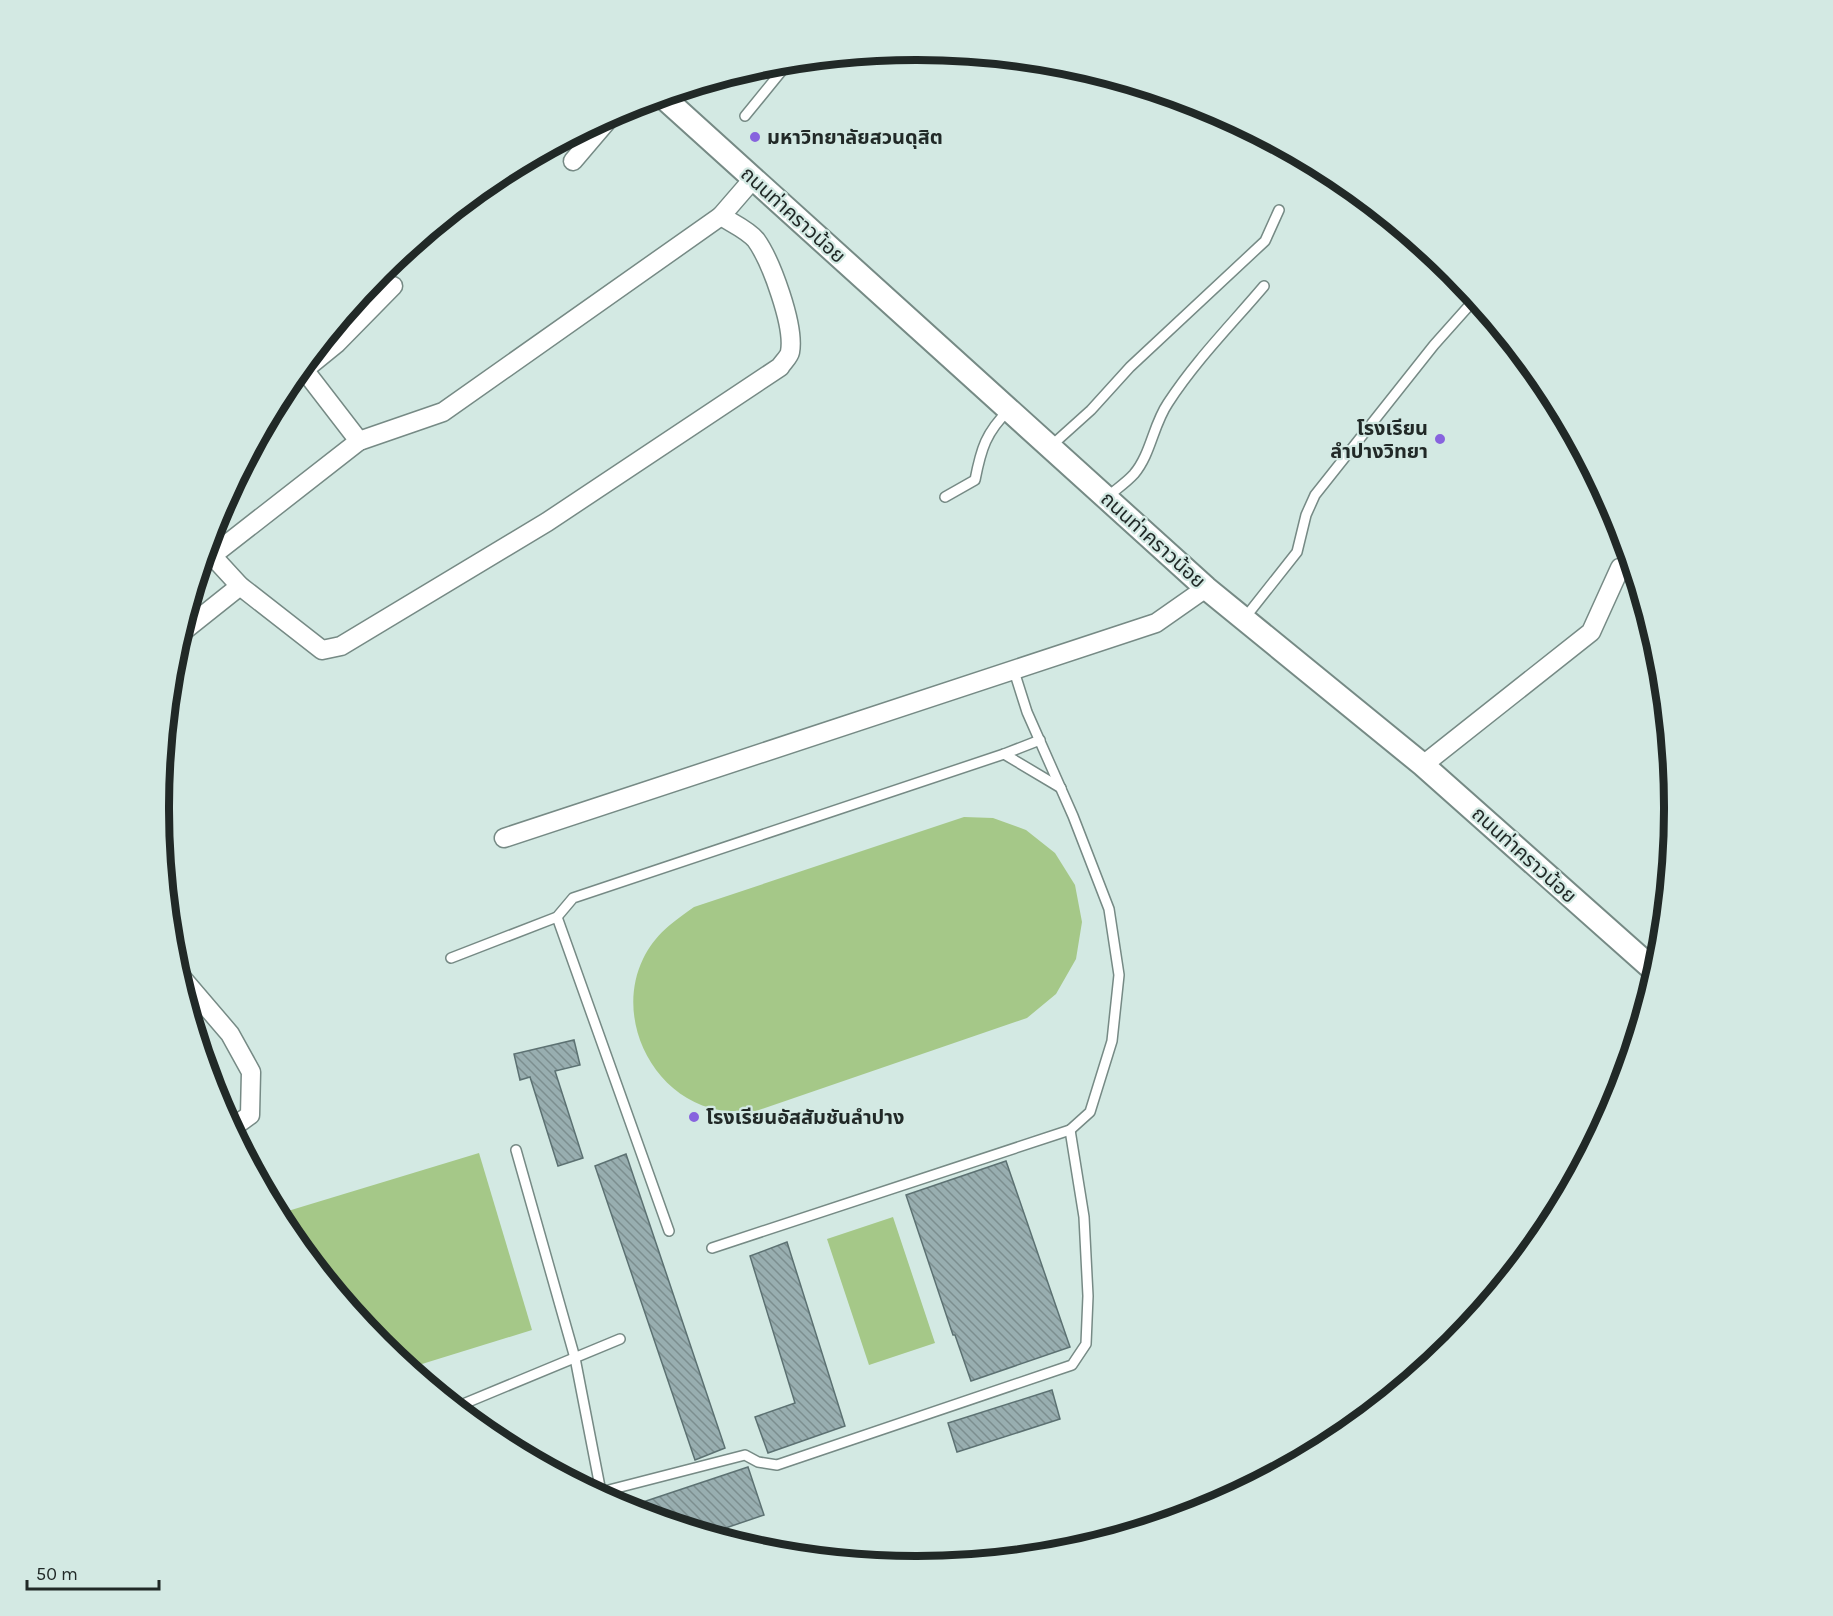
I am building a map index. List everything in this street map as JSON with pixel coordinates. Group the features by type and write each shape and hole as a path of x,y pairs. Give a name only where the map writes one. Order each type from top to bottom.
{"street":[{"name":"ถนนท่าคราวน้อย","path":"669,103 1206,588 1423,765 1648,965"},
{"path":"573,161 598,131"},
{"path":"215,548 359,441 443,412 721,216 753,179"},
{"path":"213,555 240,585 322,650 341,646 547,522 780,367 790,354 790,337 774,276 755,239 721,216"},
{"path":"323,354 337,343 393,286"},
{"path":"308,374 359,441"},
{"path":"1423,765 1591,632 1620,568 1625,568"},
{"path":"192,624 240,585"},
{"path":"504,838 1156,623 1206,588"},
{"path":"191,988 230,1034 251,1072 250,1115 239,1123"}],"lane":[{"path":"745,116 781,72"},
{"path":"1050,447 1091,410 1130,367 1265,241 1279,210"},
{"path":"1106,498 1134,473 1145,456 1156,424 1185,378 1264,286"},
{"path":"1244,619 1297,552 1306,515 1315,495 1434,345 1469,305"},
{"path":"945,497 975,480 981,453 992,426 1009,410"},
{"path":"712,1248 1070,1130 1090,1112 1112,1041 1119,975 1109,909 1061,788 1027,712 1014,671"},
{"path":"451,958 557,917 573,898 1040,740"},
{"path":"1004,754 1061,788"},
{"path":"557,917 669,1231"},
{"path":"611,1490 745,1455 758,1462 777,1465 1072,1365 1086,1344 1088,1296 1084,1217 1070,1130"},
{"path":"516,1149 575,1358 598,1485"},
{"path":"464,1404 620,1339"}],"green space":[{"path":"964,817 993,818 1026,830 1055,853 1075,885 1082,922 1076,959 1056,994 1027,1018 756,1111 719,1110 696,1103 675,1090 658,1073 645,1052 637,1030 633,1006 635,982 643,959 653,942 672,923 694,907"},
{"path":"479,1153 532,1330 418,1365 354,1301 323,1263 287,1211"},
{"path":"893,1217 935,1343 869,1365 827,1239"}],"building":[{"path":"574,1040 580,1065 555,1071 583,1158 558,1166 530,1077 520,1080 514,1054"},
{"path":"626,1154 725,1448 695,1460 595,1166"},
{"path":"1006,1161 1070,1347 971,1381 955,1335 953,1335 906,1195"},
{"path":"787,1242 845,1426 768,1453 755,1417 795,1403 750,1256"},
{"path":"1052,1390 1060,1419 957,1452 948,1423"},
{"path":"748,1467 764,1515 720,1530 640,1503"}],"place":[{"name":"มหาวิทยาลัยสวนดุสิต","path":"755,137"},
{"name":"โรงเรียน ลำปางวิทยา","path":"1440,439"},
{"name":"โรงเรียนอัสสัมชันลำปาง","path":"694,1117"}]}
